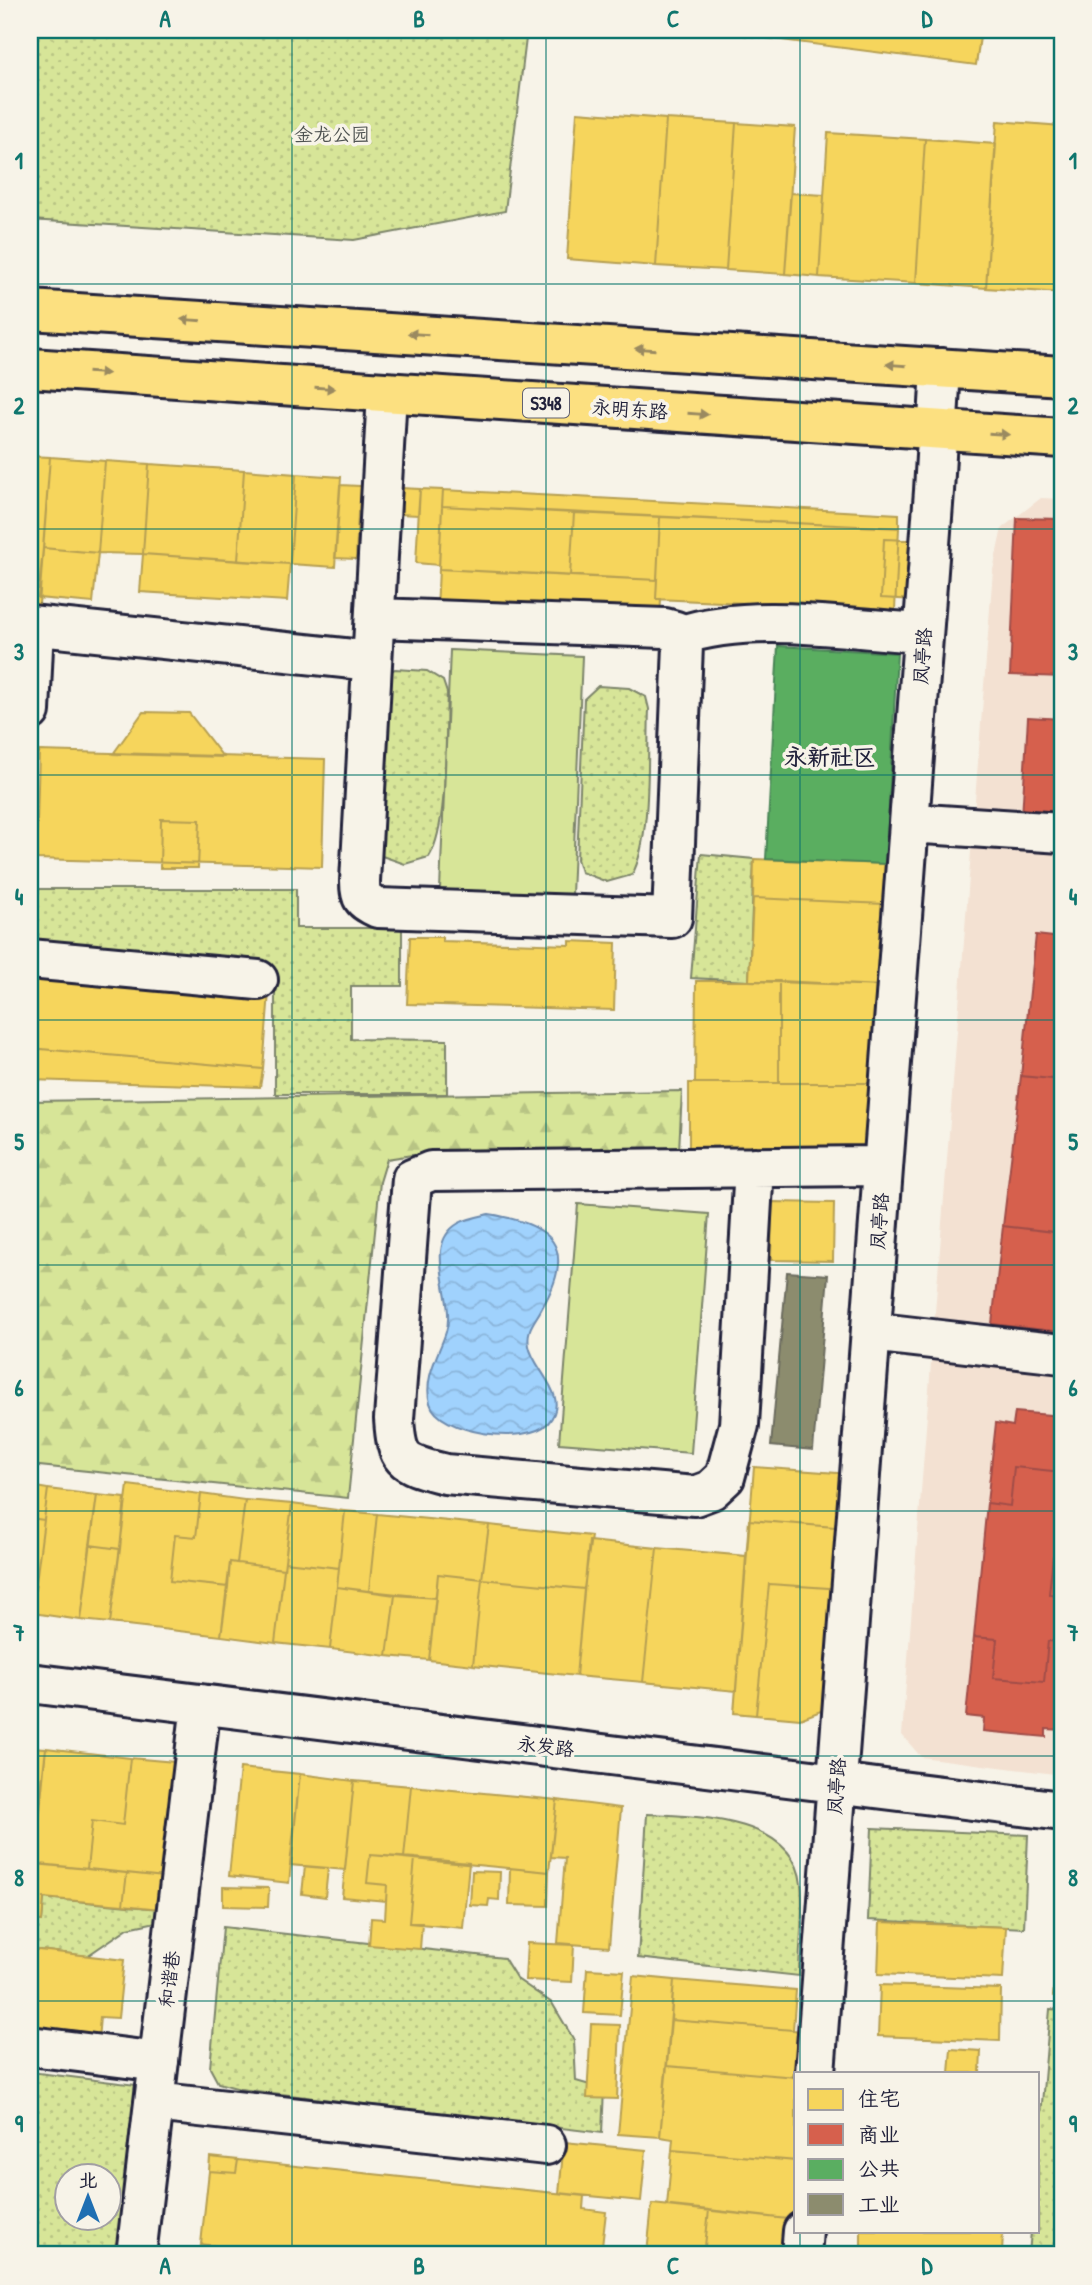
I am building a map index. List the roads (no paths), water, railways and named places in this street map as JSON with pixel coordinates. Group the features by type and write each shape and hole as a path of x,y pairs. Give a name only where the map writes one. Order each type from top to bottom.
{"main road":[{"path":"30,310 1062,376"},
{"name":"永明东路","path":"30,368 1062,438"}],"street":[{"name":"凤亭路","path":"815,2072 939,430 941,368"},
{"path":"374,618 665,628 679,636 683,645 671,918 378,908 364,902 360,897 374,618 387,393"},
{"path":"679,636 707,627 745,623 923,633"},
{"path":"30,711 32,626 372,661"},
{"path":"908,823 1062,834"},
{"path":"30,959 258,980"},
{"path":"754,1167 739,1425 725,1477 712,1490 695,1496 445,1474 412,1465 396,1448 394,1419 412,1179 431,1171 754,1167 883,1166"},
{"path":"871,1332 1062,1354"},
{"name":"永发路","path":"30,1683 1062,1811"},
{"name":"和谐巷","path":"136,2255 201,1704"},
{"path":"30,2046 159,2062"},
{"path":"154,2102 546,2145"},
{"path":"801,2255 803,2232"}],"water":[{"path":"489,1214 529,1224 543,1232 553,1242 558,1254 558,1269 553,1287 532,1325 528,1340 532,1355 554,1393 554,1413 548,1423 537,1430 522,1434 504,1435 465,1429 437,1414 428,1394 430,1375 448,1319 442,1274 442,1245 448,1233 459,1223"}],"district":[{"name":"永新社区","path":"830,756"}],"park label":[{"name":"金龙公园","path":"332,134"}]}
